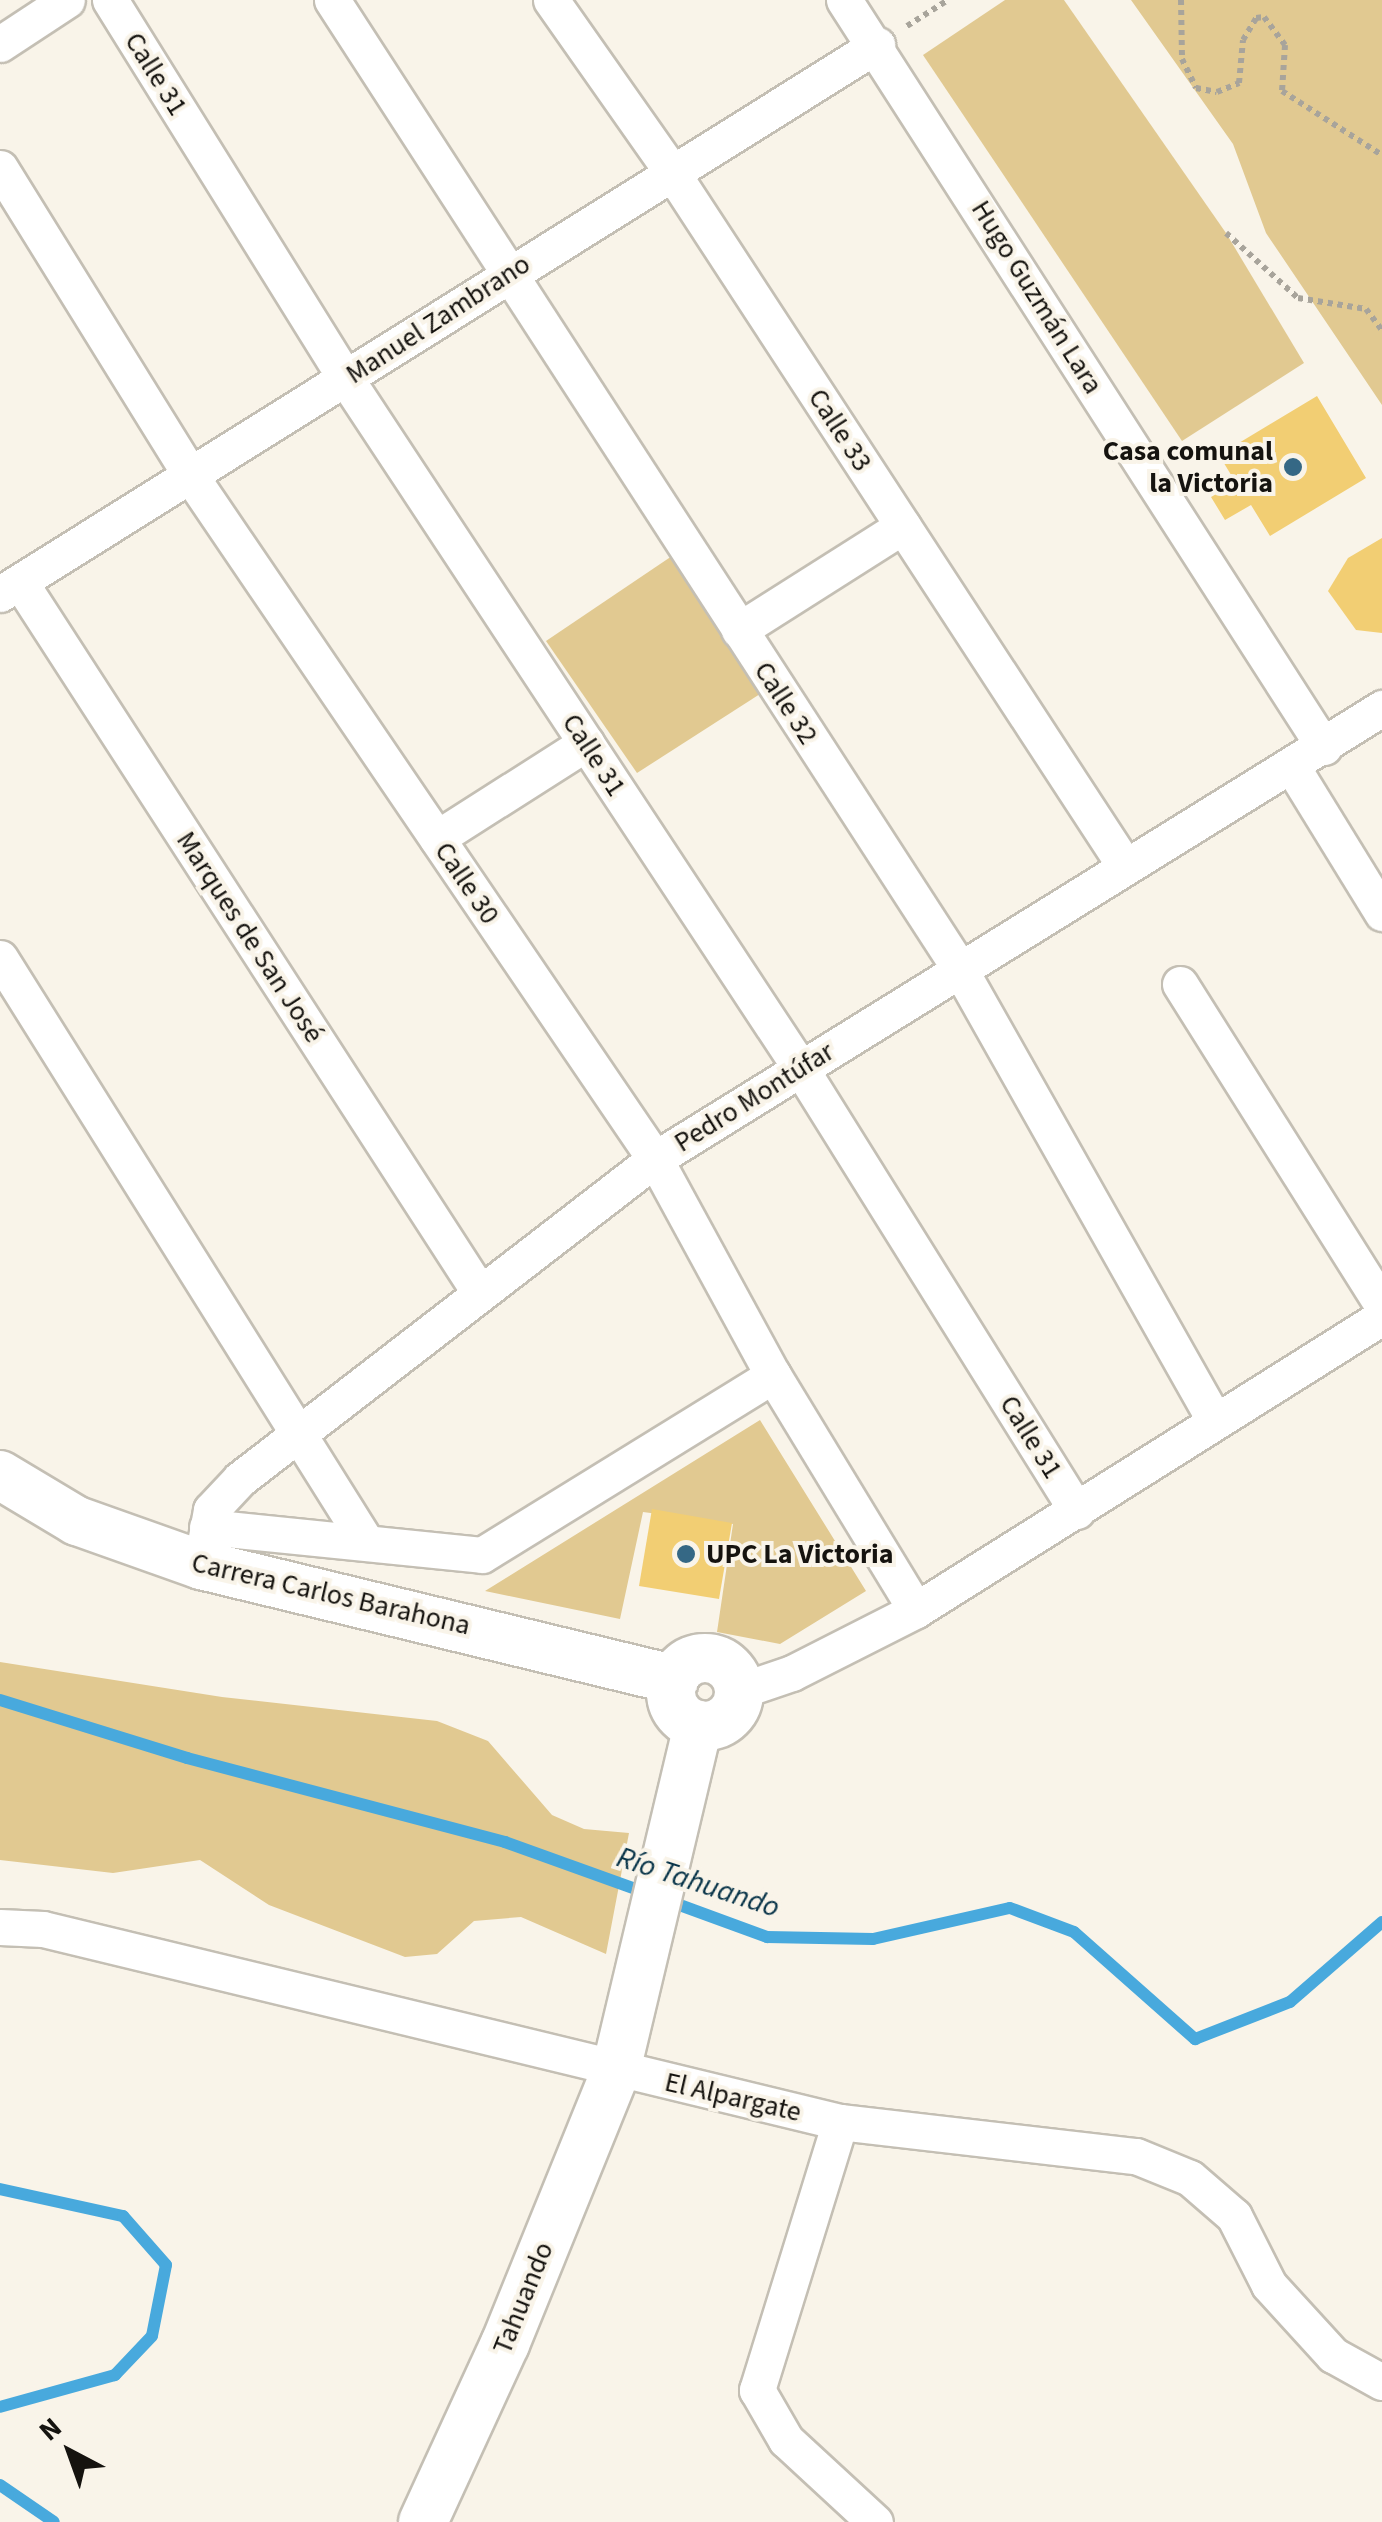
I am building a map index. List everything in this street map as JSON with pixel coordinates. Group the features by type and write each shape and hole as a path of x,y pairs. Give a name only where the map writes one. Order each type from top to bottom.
{"street":[{"path":"0,44 67,0"},
{"name":"Calle 31","path":"110,0 346,379 800,1070 1077,1511"},
{"name":"Calle 32","path":"332,0 958,966 1215,1421"},
{"name":"Calle 33","path":"550,0 671,171 1123,863"},
{"name":"Hugo Guzmán Lara","path":"844,0 1324,748"},
{"name":"Manuel Zambrano","path":"10,588 192,478 506,274 877,46"},
{"name":"Calle 30","path":"0,168 192,478 655,1159 773,1376 916,1610"},
{"path":"738,630 903,526"},
{"name":"Marques de San José","path":"10,588 480,1293"},
{"name":"Pedro Montúfar","path":"204,1546 210,1510 296,1430 655,1159 1123,863 1324,748 1382,708"},
{"path":"436,838 586,743"},
{"path":"1291,765 1382,913"},
{"path":"0,958 366,1542"},
{"path":"1180,984 1382,1306"},
{"path":"739,1691 792,1673 916,1610 1382,1317"},
{"path":"204,1546 366,1542 482,1555 773,1376"},
{"name":"Carrera Carlos Barahona","path":"0,1475 77,1521 204,1546 674,1680"},
{"path":"706,1658 733,1672 739,1691 731,1714 698,1724 673,1702 674,1680 687,1663 706,1658"},
{"name":"Tahuando","path":"423,2522 505,2344 620,2053 698,1724"},
{"name":"El Alpargate","path":"0,1927 44,1929 620,2053 840,2122 1136,2156 1190,2178 1234,2216 1268,2285 1333,2355 1382,2382"},
{"path":"840,2122 757,2390 786,2440 875,2522"}],"path":[{"path":"877,46 948,0"},
{"path":"1181,0 1182,59 1196,88 1216,92 1239,83 1243,40 1256,18 1264,17 1285,45 1282,91 1382,155"},
{"path":"1226,233 1298,298 1366,310 1382,330"}],"shaded area":[{"path":"1005,0 1064,0 1226,233 1304,363 1182,441 923,55"},
{"path":"1131,0 1382,0 1382,405 1266,233 1233,144"},
{"path":"672,556 760,694 637,773 546,641"},
{"path":"760,1420 866,1591 780,1644 717,1632 733,1524 643,1512 620,1619 485,1591"},
{"path":"0,1662 222,1697 437,1721 488,1741 552,1815 584,1829 629,1833 606,1954 521,1917 474,1921 437,1954 405,1957 269,1905 200,1860 113,1873 0,1860"}],"building":[{"name":"Casa comunal la Victoria","path":"1317,396 1366,478 1270,536 1251,505 1225,520 1211,497 1236,483 1219,455"},
{"path":"1382,538 1382,633 1356,630 1328,591 1348,558"},
{"name":"UPC La Victoria","path":"652,1509 732,1523 719,1599 639,1586"}],"waterway":[{"name":"Río Tahuando","path":"0,1700 187,1758 505,1842 647,1893"},
{"name":"Río Tahuando","path":"666,1900 767,1937 873,1939 1010,1908 1074,1932 1195,2039 1290,2002 1382,1922"},
{"path":"0,2189 123,2216 166,2265 152,2336 115,2375 0,2407"},
{"path":"0,2485 54,2522"}],"place":[{"name":"Casa comunal la Victoria","path":"1293,467"},
{"name":"UPC La Victoria","path":"686,1554"}]}
